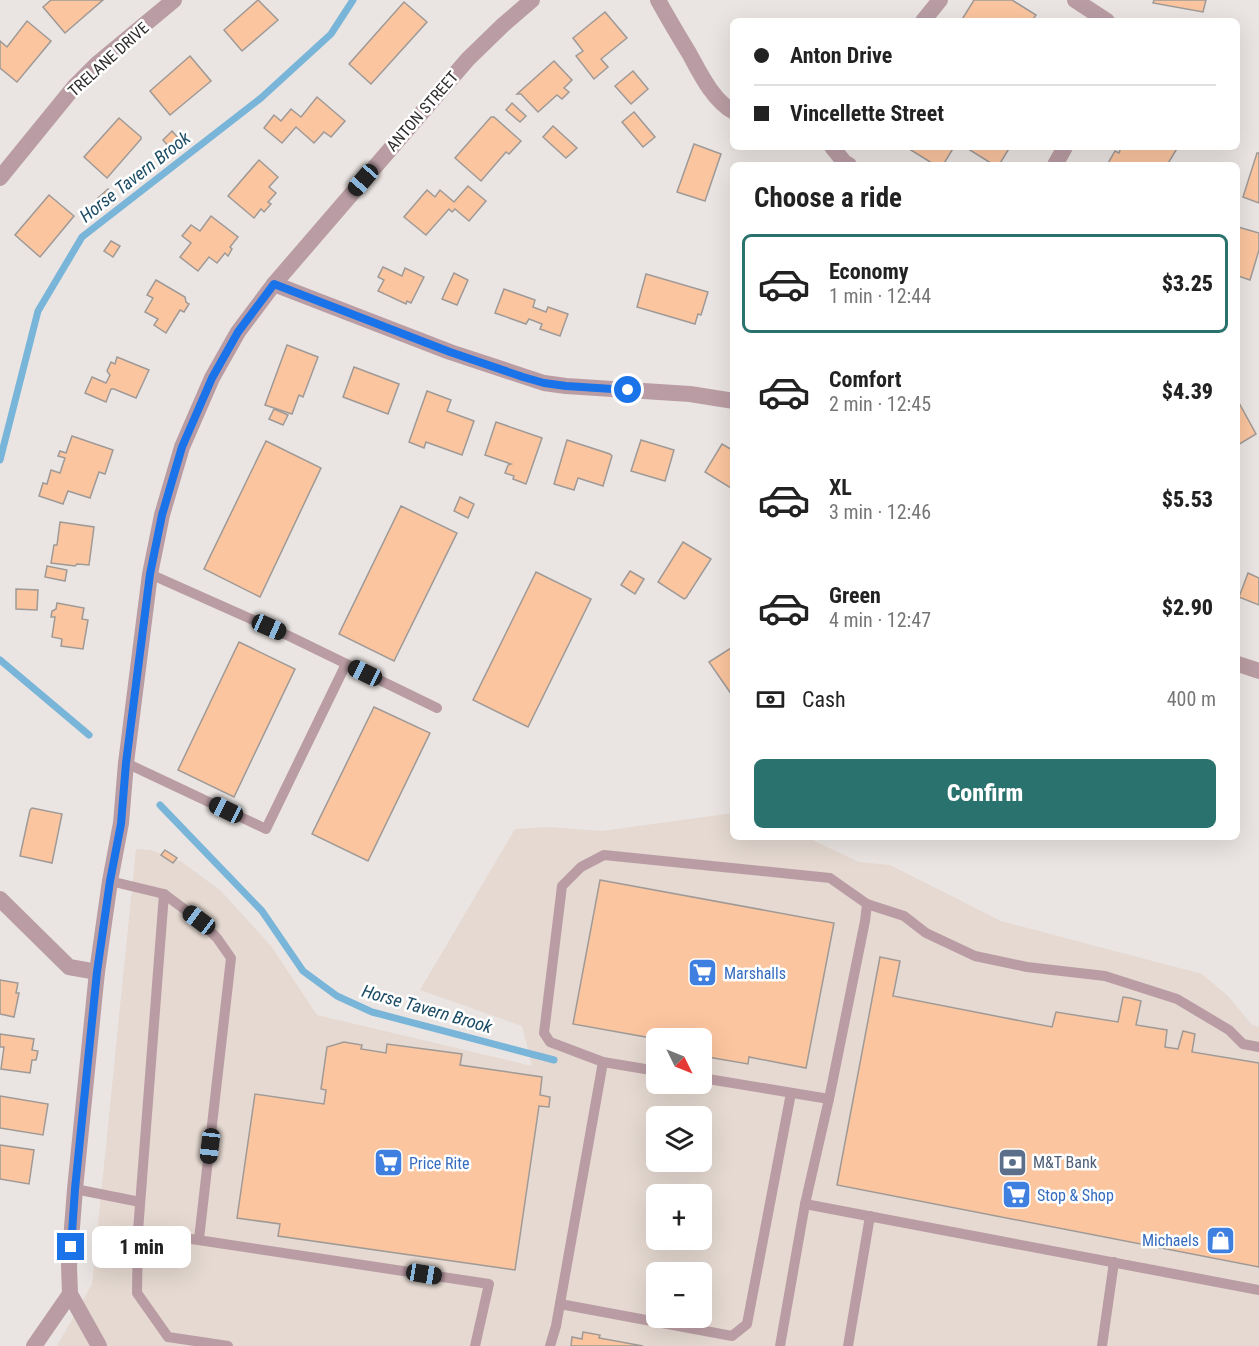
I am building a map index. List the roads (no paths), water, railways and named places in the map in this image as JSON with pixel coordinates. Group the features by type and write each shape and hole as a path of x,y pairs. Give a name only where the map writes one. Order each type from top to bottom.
{"street":[{"name":"TRELANE DRIVE","path":"0,178 74,87 97,64 174,0"},
{"name":"ANTON STREET","path":"70,1294 69,1266 75,1189 97,972 121,824 126,763 150,574 162,515 182,447 212,378 238,332 274,284 468,59 532,0"},
{"path":"658,0 705,82 718,100 730,110"},
{"path":"925,18 940,0"},
{"path":"1075,0 1102,18"},
{"path":"835,150 846,162"},
{"path":"274,284 450,352 544,383 690,394 730,400"},
{"path":"1240,665 1259,671"},
{"path":"0,899 69,967 97,972"},
{"path":"34,1346 70,1294 99,1346"}],"lane":[{"path":"150,574 289,636 437,708"},
{"path":"126,763 266,829 346,664"},
{"path":"646,1069 603,1062 550,1042 544,1033 562,886 581,867 604,855 830,878 867,904 904,916 926,933 975,956 1028,967 1105,976 1177,999 1229,1030 1244,1044 1259,1047"},
{"path":"110,881 164,894 199,920 217,938 231,958 199,1239"},
{"path":"164,894 138,1231 137,1293 168,1337 228,1346"},
{"path":"780,1346 805,1204 829,1099 867,904"},
{"path":"550,1346 556,1326 603,1062"},
{"path":"712,1080 829,1099"},
{"path":"560,1304 732,1336 747,1324 791,1093"},
{"path":"75,1189 140,1202"},
{"path":"805,1204 1259,1290"},
{"path":"848,1346 870,1216"},
{"path":"138,1231 489,1284 475,1346"},
{"path":"1102,1346 1114,1262"}],"waterway":[{"name":"Horse Tavern Brook","path":"0,460 38,311 82,237 261,98 331,34 353,0"},
{"name":"Horse Tavern Brook","path":"0,660 89,735"},
{"name":"Horse Tavern Brook","path":"160,805 262,911 303,971 337,996 372,1012 554,1060"}],"place":[{"name":"Marshalls","path":"703,973"},
{"name":"M&T Bank","path":"1012,1162"},
{"name":"Price Rite","path":"388,1163"},
{"name":"Stop & Shop","path":"1016,1195"},
{"name":"Michaels","path":"1220,1240"}]}
